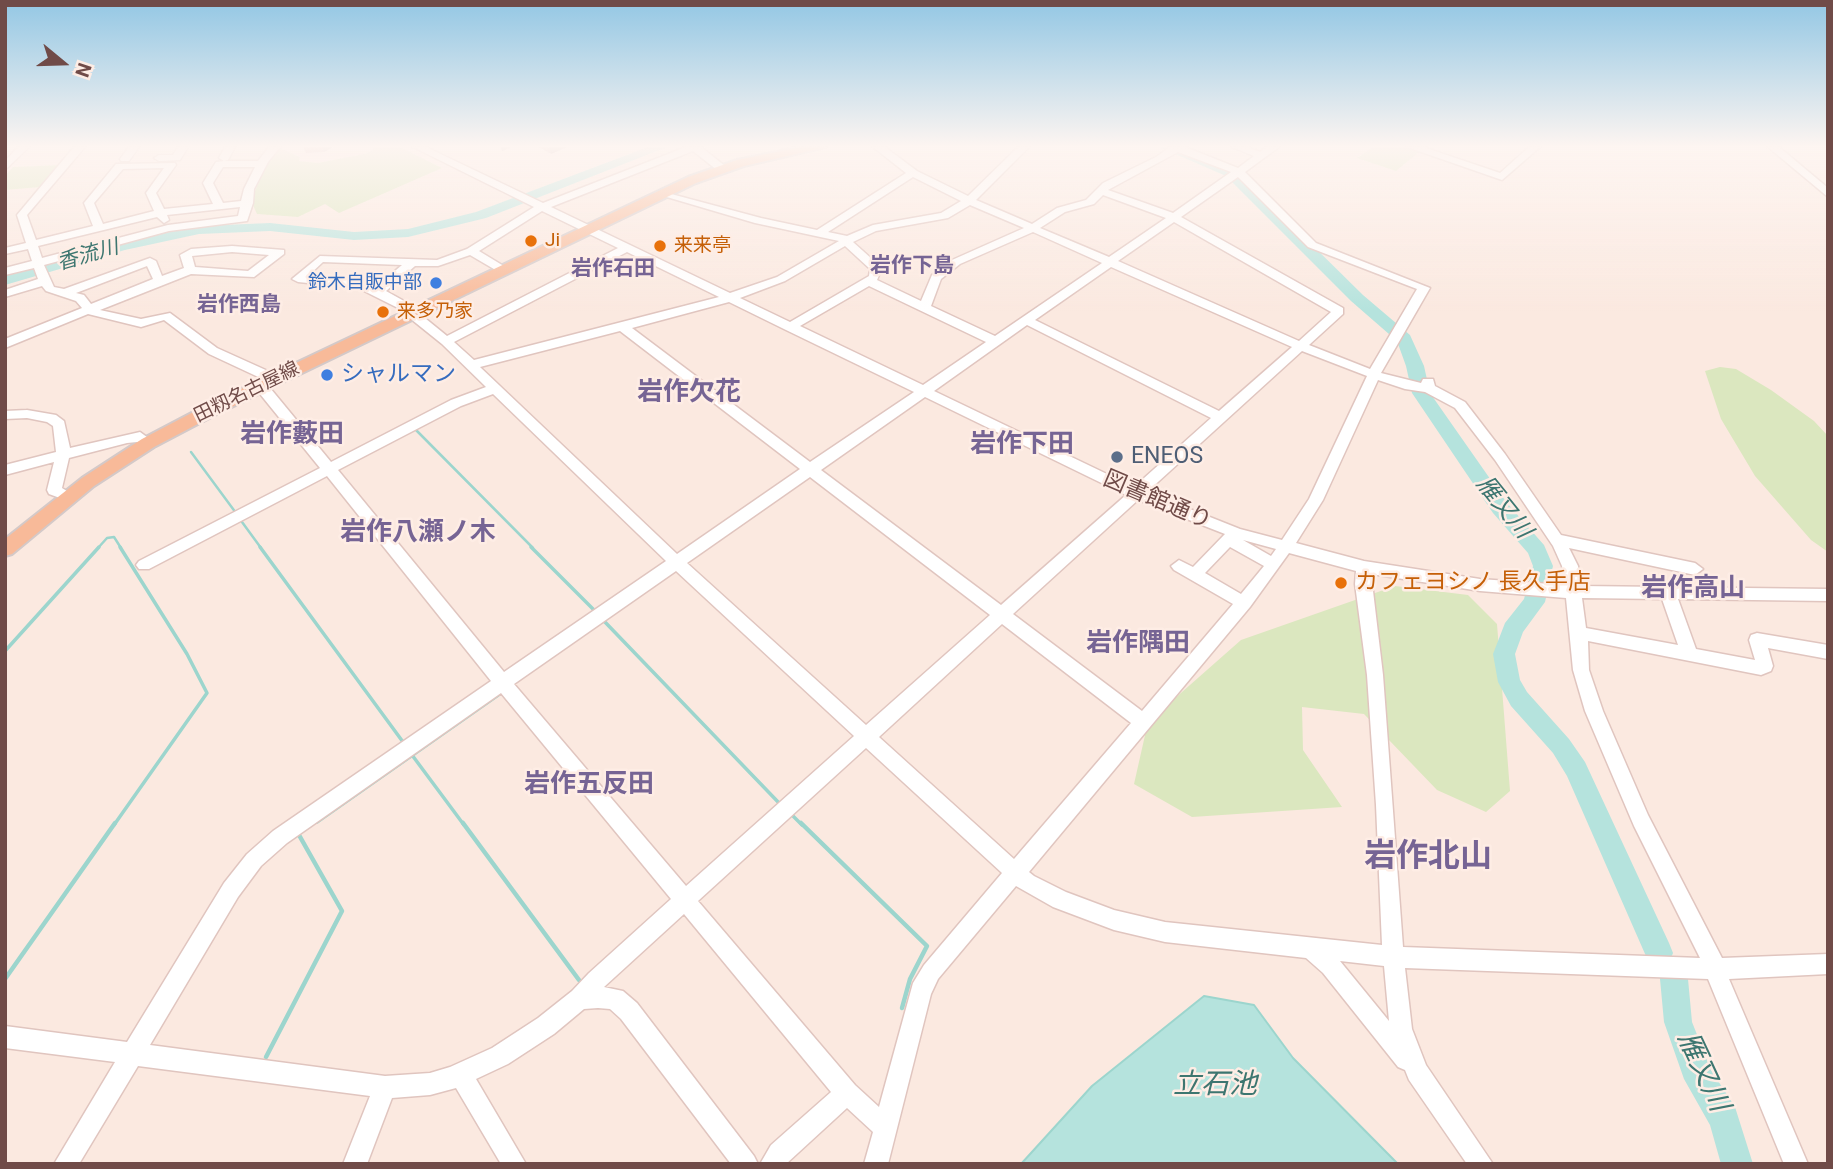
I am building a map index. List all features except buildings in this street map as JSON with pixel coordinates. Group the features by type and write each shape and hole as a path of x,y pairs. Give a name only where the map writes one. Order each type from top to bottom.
{"main road":[{"name":"田籾名古屋線","path":"5,549 68,496 148,443 644,202"}],"street":[{"path":"33,202 22,215 43,280 50,289 80,299 90,312 141,323 166,316 213,351 267,383 329,469 502,682 848,1093 885,1127"},
{"path":"90,202 99,228"},
{"path":"155,202 167,228"},
{"path":"217,202 219,206"},
{"path":"5,251 161,213 248,202 243,219 167,228 5,272"},
{"name":"図書館通り","path":"528,202 1137,494 1211,524 1286,548 1364,567 1442,580 1523,589 1573,593 1828,595"},
{"path":"556,202 540,208 471,251 433,265 320,259 298,279 360,285 378,292 400,304 446,341 676,562 1027,883 1060,900 1114,920 1165,932 1393,957 1491,963 1716,969 1828,964"},
{"path":"695,202 759,221 846,241 876,268 874,277 869,281 790,327"},
{"path":"820,233 869,202"},
{"path":"471,365 624,328 727,297 781,279 846,241 882,226 944,216 967,202"},
{"path":"973,202 1300,346 1373,375 1424,386 1460,405 1500,457 1557,540 1570,566 1580,633 1581,670 1594,711 1641,820 1716,969 1721,990 1796,1164"},
{"path":"925,307 936,277 956,262 1032,228 1061,209 1090,202"},
{"path":"5,1037 385,1087 430,1084 461,1075 499,1056 546,1026 580,999 596,980 1339,311 1174,217 1131,202"},
{"path":"66,1164 231,890 254,860 280,837 1196,202"},
{"path":"876,1164 921,991 931,972 1244,603 1286,548 1316,500 1396,331 1424,288 1312,245 1265,202"},
{"path":"446,341 627,248"},
{"path":"7,341 90,312 190,270 250,275 280,252 232,249 191,252 186,255 190,270"},
{"path":"471,251 503,270"},
{"path":"63,294 150,261 159,281"},
{"path":"378,292 411,263"},
{"path":"5,294 43,280"},
{"path":"869,281 995,341"},
{"path":"1026,320 1222,418"},
{"path":"624,328 1143,722"},
{"path":"144,565 456,403 496,387"},
{"path":"5,415 27,414 51,418 59,424 64,440 63,454 54,489 68,496"},
{"path":"5,470 131,437 139,437 148,443"},
{"path":"1195,575 1228,539 1274,564"},
{"path":"1557,540 1695,569"},
{"path":"1179,565 1244,603"},
{"path":"1364,567 1363,584 1382,765 1393,957 1401,1029 1417,1072"},
{"path":"1667,592 1689,653"},
{"path":"1580,633 1761,668 1765,666 1757,640 1828,652"},
{"path":"1311,948 1330,966 1417,1072 1481,1164"},
{"path":"580,999 615,999 629,1012 746,1164"},
{"path":"461,1075 511,1162"},
{"path":"355,1164 385,1087"},
{"path":"772,1164 779,1153 848,1093"}],"green space":[{"path":"251,202 365,202 339,213 325,204 298,217 257,214"},
{"path":"1720,367 1736,369 1771,390 1814,421 1828,436 1828,552 1811,540 1755,476 1721,419 1705,371"},
{"path":"1395,586 1468,595 1497,624 1510,791 1486,812 1437,790 1364,714 1302,707 1303,750 1342,807 1192,817 1134,784 1148,722 1241,640"}],"water":[{"name":"立石池","path":"1204,996 1254,1005 1293,1058 1398,1164 1021,1164 1092,1086"}],"waterway":[{"name":"香流川","path":"5,280 122,246 199,230 270,227 354,236 408,233 481,215 517,202"},
{"name":"雁又川","path":"1260,202 1357,298 1404,339 1415,366 1421,393 1500,508 1537,550 1543,566 1534,602 1513,629 1504,654 1509,682 1519,699 1561,746 1576,770 1659,953"},
{"path":"416,430 533,548"},
{"path":"191,452 236,513"},
{"path":"242,522 261,548"},
{"path":"98,548 107,538 114,537 121,548"},
{"path":"5,651 99,547"},
{"path":"114,825 207,693 187,654 120,547"},
{"path":"260,547 403,742"},
{"path":"531,547 596,612"},
{"path":"604,621 780,804"},
{"path":"412,755 501,693"},
{"path":"317,822 412,755"},
{"path":"412,755 464,825"},
{"path":"793,816 802,825"},
{"path":"5,979 115,823"},
{"path":"463,823 579,980"},
{"path":"801,823 927,946 910,979 902,1008"},
{"path":"266,1057 342,911 299,835"},
{"name":"雁又川","path":"1674,979 1678,1022 1699,1079 1724,1118 1737,1164"}],"place":[{"name":"Ji","path":"531,241"},
{"name":"来来亭","path":"660,246"},
{"name":"鈴木自販中部","path":"436,283"},
{"name":"来多乃家","path":"383,312"},
{"name":"シャルマン","path":"327,375"},
{"name":"ENEOS","path":"1117,457"},
{"name":"カフェヨシノ 長久手店","path":"1341,583"}],"district":[{"name":"岩作下島","path":"912,267"},
{"name":"岩作石田","path":"613,270"},
{"name":"岩作西島","path":"239,306"},
{"name":"岩作欠花","path":"689,393"},
{"name":"岩作藪田","path":"292,435"},
{"name":"岩作下田","path":"1022,445"},
{"name":"岩作八瀬ノ木","path":"418,533"},
{"name":"岩作高山","path":"1693,589"},
{"name":"岩作隅田","path":"1138,644"},
{"name":"岩作五反田","path":"589,785"},
{"name":"岩作北山","path":"1428,858"}]}
